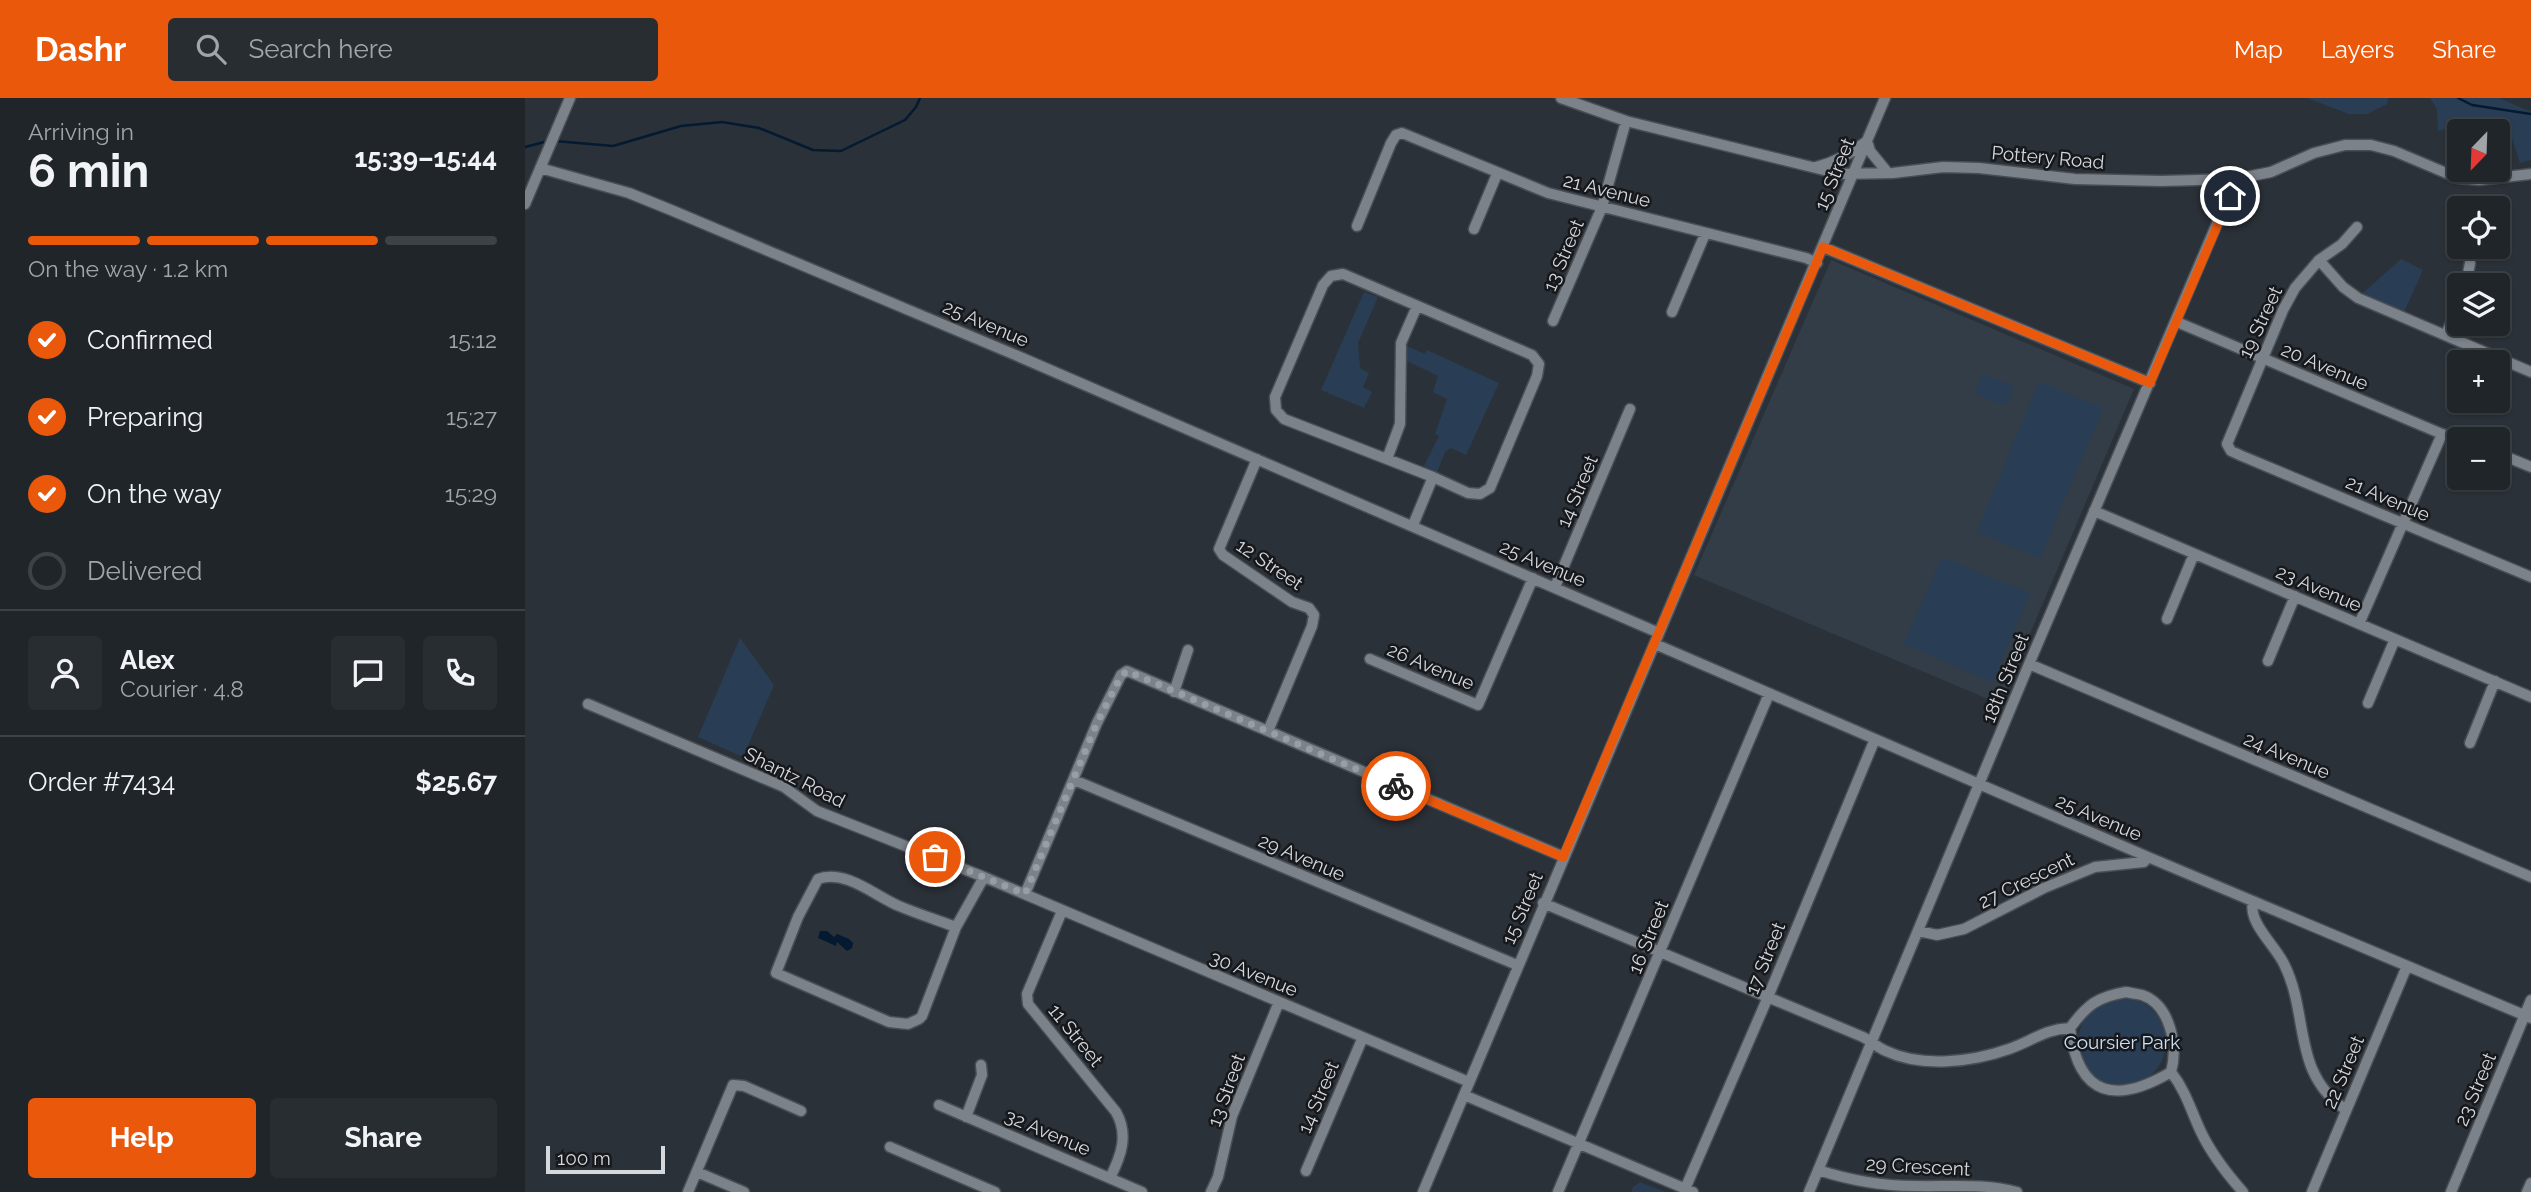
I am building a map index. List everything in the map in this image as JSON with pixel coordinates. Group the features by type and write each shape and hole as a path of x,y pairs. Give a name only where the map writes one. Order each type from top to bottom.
{"street":[{"path":"525,204 570,98"},
{"name":"Pottery Road","path":"1561,98 1626,121 1852,174 1943,167 1979,168 2075,179 2236,179 2271,172 2314,153 2345,145 2371,145 2394,151 2458,178 2479,180 2531,174"},
{"name":"15 Street","path":"1423,1192 1885,98"},
{"name":"13 Street","path":"1553,321 1602,207 1626,121"},
{"name":"21 Avenue","path":"1357,226 1396,135 1402,133 1548,193 1817,263"},
{"path":"1814,167 1841,159 1867,141 1870,151 1888,173"},
{"name":"25 Avenue","path":"540,168 629,193 671,210 1257,458 1659,633"},
{"path":"1474,229 1497,174"},
{"name":"18th Street","path":"1809,1192 2029,664 2236,179"},
{"name":"19 Street","path":"2231,451 2227,444 2228,438 2291,294 2319,260 2342,244 2357,227"},
{"path":"1672,312 1705,234"},
{"path":"1823,247 2150,383"},
{"path":"2319,260 2343,287 2358,298 2531,372"},
{"path":"2468,273 2470,263"},
{"path":"1343,274 1417,306 1532,355 1539,364 1537,376 1490,488 1481,494 1468,493 1285,418 1276,410 1275,397 1323,285 1331,276 1343,274"},
{"path":"1387,459 1400,424 1401,344 1417,306"},
{"name":"20 Avenue","path":"2176,322 2447,435"},
{"path":"2445,335 2447,330"},
{"name":"14 Street","path":"1555,587 1630,409"},
{"path":"2359,624 2442,434"},
{"name":"21 Avenue","path":"2231,451 2531,577"},
{"name":"12 Street","path":"1257,458 1219,549 1223,555 1292,602 1309,608 1314,615 1312,626 1268,731"},
{"path":"2510,458 2531,467"},
{"path":"1413,525 1433,477"},
{"name":"23 Avenue","path":"2094,511 2531,697"},
{"path":"2168,619 2194,554"},
{"name":"26 Avenue","path":"1370,659 1478,705 1533,578"},
{"path":"2268,660 2295,596"},
{"path":"2368,703 2395,639"},
{"name":"25 Avenue","path":"1654,644 2253,902 2528,1017"},
{"path":"1174,692 1188,650"},
{"name":"24 Avenue","path":"2029,664 2531,877"},
{"path":"1025,894 1097,723 1121,676 1127,671 1563,857"},
{"path":"2470,743 2495,681"},
{"name":"16 Street","path":"1558,1192 1769,694"},
{"name":"Shantz Road","path":"588,704 783,786 817,811 1025,894"},
{"name":"17 Street","path":"1689,1190 1875,739"},
{"name":"29 Avenue","path":"1074,780 1517,965"},
{"name":"27 Crescent","path":"1919,931 1937,935 1964,929 2068,877 2095,867 2144,862 2148,857"},
{"path":"956,927 893,903 861,885 836,877 823,877 818,879 804,905 776,973 879,1018 908,1024 919,1019 956,927 984,877"},
{"name":"30 Avenue","path":"1025,894 1469,1082"},
{"path":"2253,902 2253,916 2284,964 2295,995 2305,1056 2317,1083 2335,1103 2346,1110"},
{"path":"1543,903 1873,1042 1882,1050 1915,1060 1945,1061 1979,1057 2007,1049 2054,1029 2070,1028"},
{"name":"11 Street","path":"1062,911 1027,994 1028,1004 1116,1112 1123,1125 1123,1141 1111,1178"},
{"name":"22 Street","path":"2312,1192 2407,966"},
{"path":"2126,992 2144,996 2157,1005 2167,1020 2175,1057 2171,1072 2149,1086 2124,1092 2106,1089 2091,1081 2080,1068 2073,1049 2070,1028 2084,1008 2105,996 2126,992"},
{"name":"23 Street","path":"2451,1192 2528,1017 2531,1000"},
{"name":"13 Street","path":"1211,1192 1218,1177 1231,1116 1279,1002"},
{"name":"14 Street","path":"1306,1171 1363,1037"},
{"path":"966,1116 982,1075 981,1065"},
{"path":"2171,1072 2182,1086 2201,1132 2215,1157 2243,1192"},
{"path":"688,1192 733,1085 744,1086 801,1111"},
{"path":"1464,1095 1689,1190"},
{"name":"32 Avenue","path":"939,1105 1142,1192"},
{"path":"890,1147 995,1192"},
{"name":"29 Crescent","path":"1818,1170 1859,1181 1910,1186 1974,1186 2017,1192"},
{"path":"697,1172 744,1192"},
{"path":"2527,1192 2531,1183"}],"shaded area":[{"path":"1831,260 2134,389 2000,704 1694,575"},
{"path":"820,931 849,939 853,943 852,948 847,951 837,942 836,946 818,938"}],"green space":[{"path":"2307,98 2388,98 2387,104 2367,114 2349,114"},
{"path":"2430,98 2499,98 2531,112 2531,160 2520,163 2510,132 2510,119 2447,119 2447,129 2438,131 2437,109"},
{"path":"2401,259 2423,270 2404,312 2363,293"},
{"path":"1364,292 1378,297 1358,343 1360,368 1369,373 1363,387 1372,392 1364,408 1321,390"},
{"path":"1407,346 1425,354 1427,350 1499,383 1466,455 1451,448 1445,452 1437,472 1424,466 1439,436 1435,434 1447,399 1433,392 1438,376 1407,361"},
{"path":"1983,374 2014,386 2006,406 1975,393"},
{"path":"2039,382 2103,408 2040,558 1977,532"},
{"path":"1947,559 2030,594 1992,682 1904,644 1940,561"},
{"path":"740,638 774,685 743,757 698,737"},
{"name":"Coursier Park","path":"2122,998 2147,1005 2159,1017 2166,1042 2159,1067 2147,1079 2122,1086 2097,1079 2085,1067 2078,1042 2085,1017 2097,1005"},
{"path":"1640,1182 1665,1192 1631,1192"}],"waterway":[{"path":"555,141 613,146 681,126 722,122 759,128 813,150 841,151 905,120 920,98"},
{"path":"2458,98 2472,105 2531,114"},
{"path":"525,147 548,141"}],"way so far":[{"path":"935,857 1025,894 1097,723 1121,676 1127,671 1396,786"}],"route":[{"path":"1396,786 1563,857 1823,247 2150,383 2230,196"}]}
